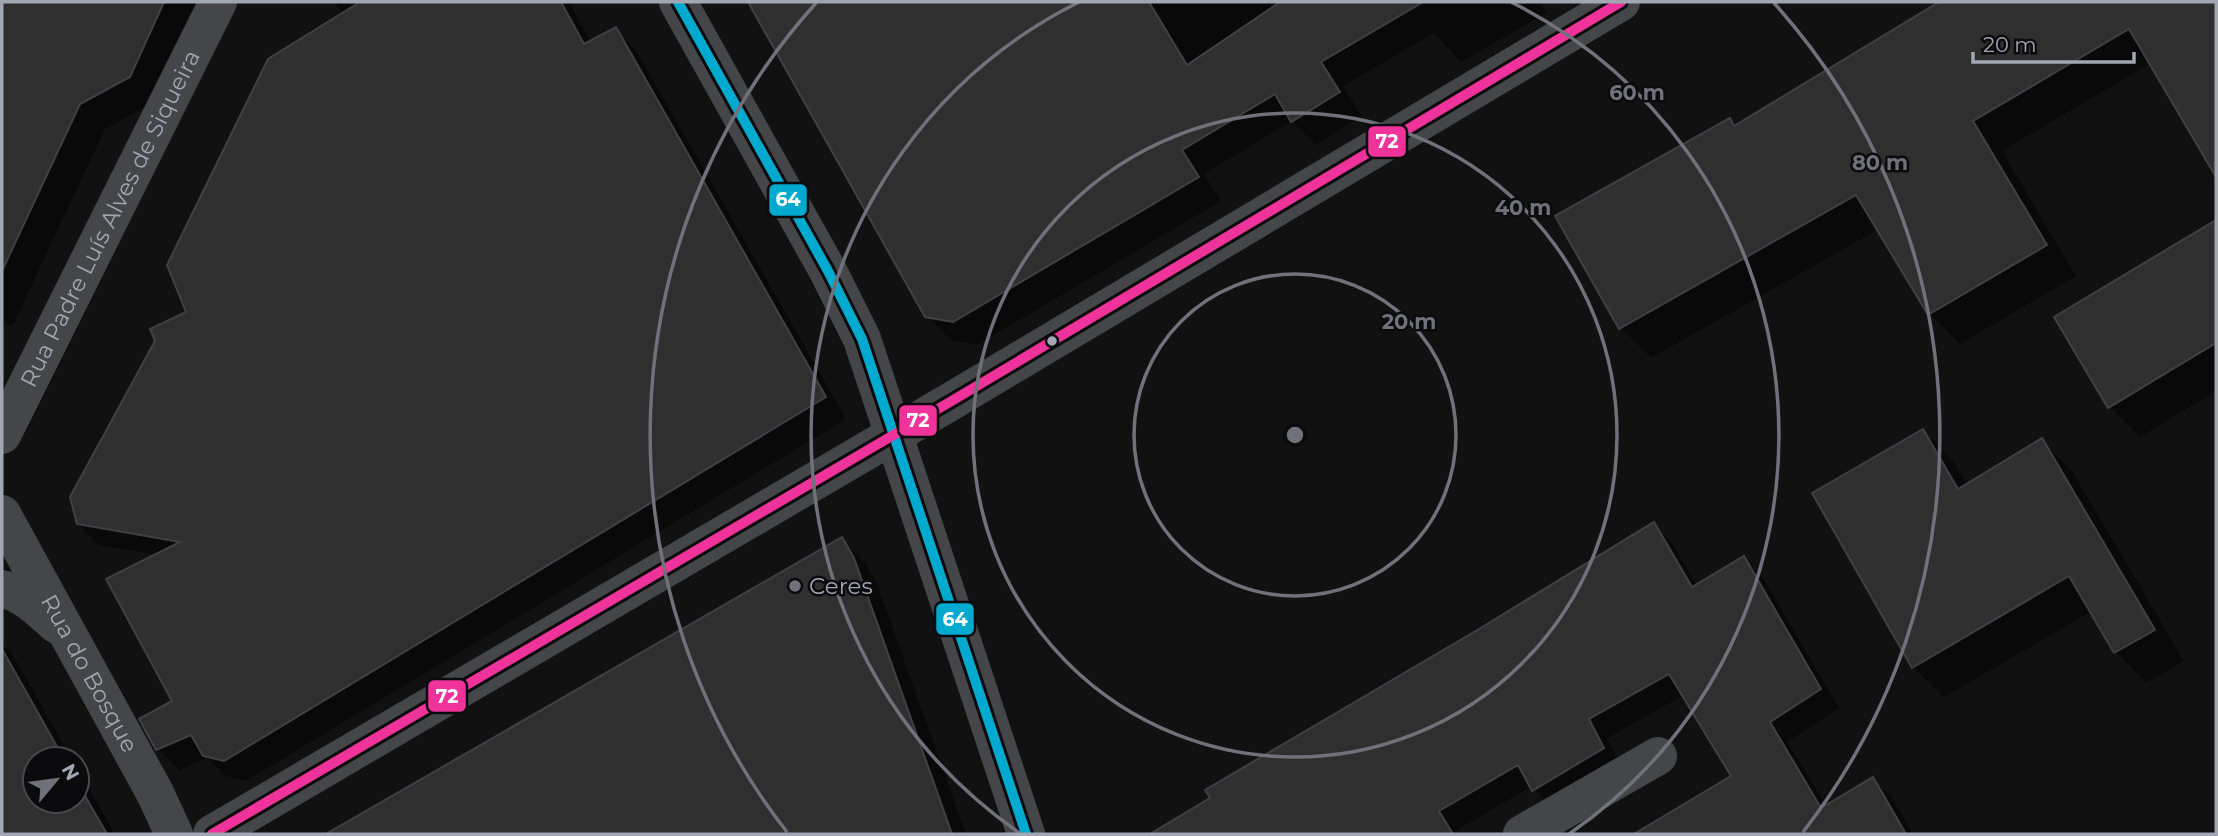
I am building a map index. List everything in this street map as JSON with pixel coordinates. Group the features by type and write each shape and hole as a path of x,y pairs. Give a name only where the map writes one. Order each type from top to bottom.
{"street":[{"name":"Rua Padre Luís Alves de Siqueira","path":"2,435 218,2"},
{"path":"678,2 834,282 862,339 1026,834"},
{"path":"212,834 894,435 1621,2"},
{"name":"Rua do Bosque","path":"2,514 155,793 174,834"},
{"path":"2,589 10,590 33,605 70,635"},
{"path":"1522,834 1658,756"}],"building":[{"path":"2,2 164,2 130,77 80,104 2,271"},
{"path":"360,2 561,2 584,44 616,27 826,397 224,761 203,756 191,735 156,750 139,719 172,701 106,579 180,542 77,524 70,497 155,341 150,329 186,312 167,265 268,59"},
{"path":"748,2 1149,2 1187,65 1280,2 1423,2 1321,62 1340,92 1291,122 1275,94 1182,150 1199,177 953,322 925,317"},
{"path":"1939,2 2216,2 2216,177 2129,29 1973,121 2047,245 1928,315 1856,195 1619,329 1555,216 1730,118 1734,126"},
{"path":"2216,220 2216,343 2108,408 2054,317"},
{"path":"1923,429 1958,489 2042,438 2155,630 2114,653 2069,576 1912,668 1812,493"},
{"path":"1654,522 1692,587 1744,556 1821,689 1770,722 1821,808 1873,777 1906,834 1634,834 1731,776 1669,674 1589,719 1604,748 1532,791 1518,765 1439,811 1453,834 1150,834 1210,798 1205,790 1479,629"},
{"path":"842,537 854,558 952,834 326,834"},
{"path":"2,649 56,745 21,745 21,815 91,815 91,806 107,834 2,834"}],"transit line":[{"name":"64","path":"678,2 828,271 862,339 1026,834"},
{"name":"72","path":"212,834 955,399 1621,2"}],"place":[{"name":"Ceres","path":"795,586"}]}
